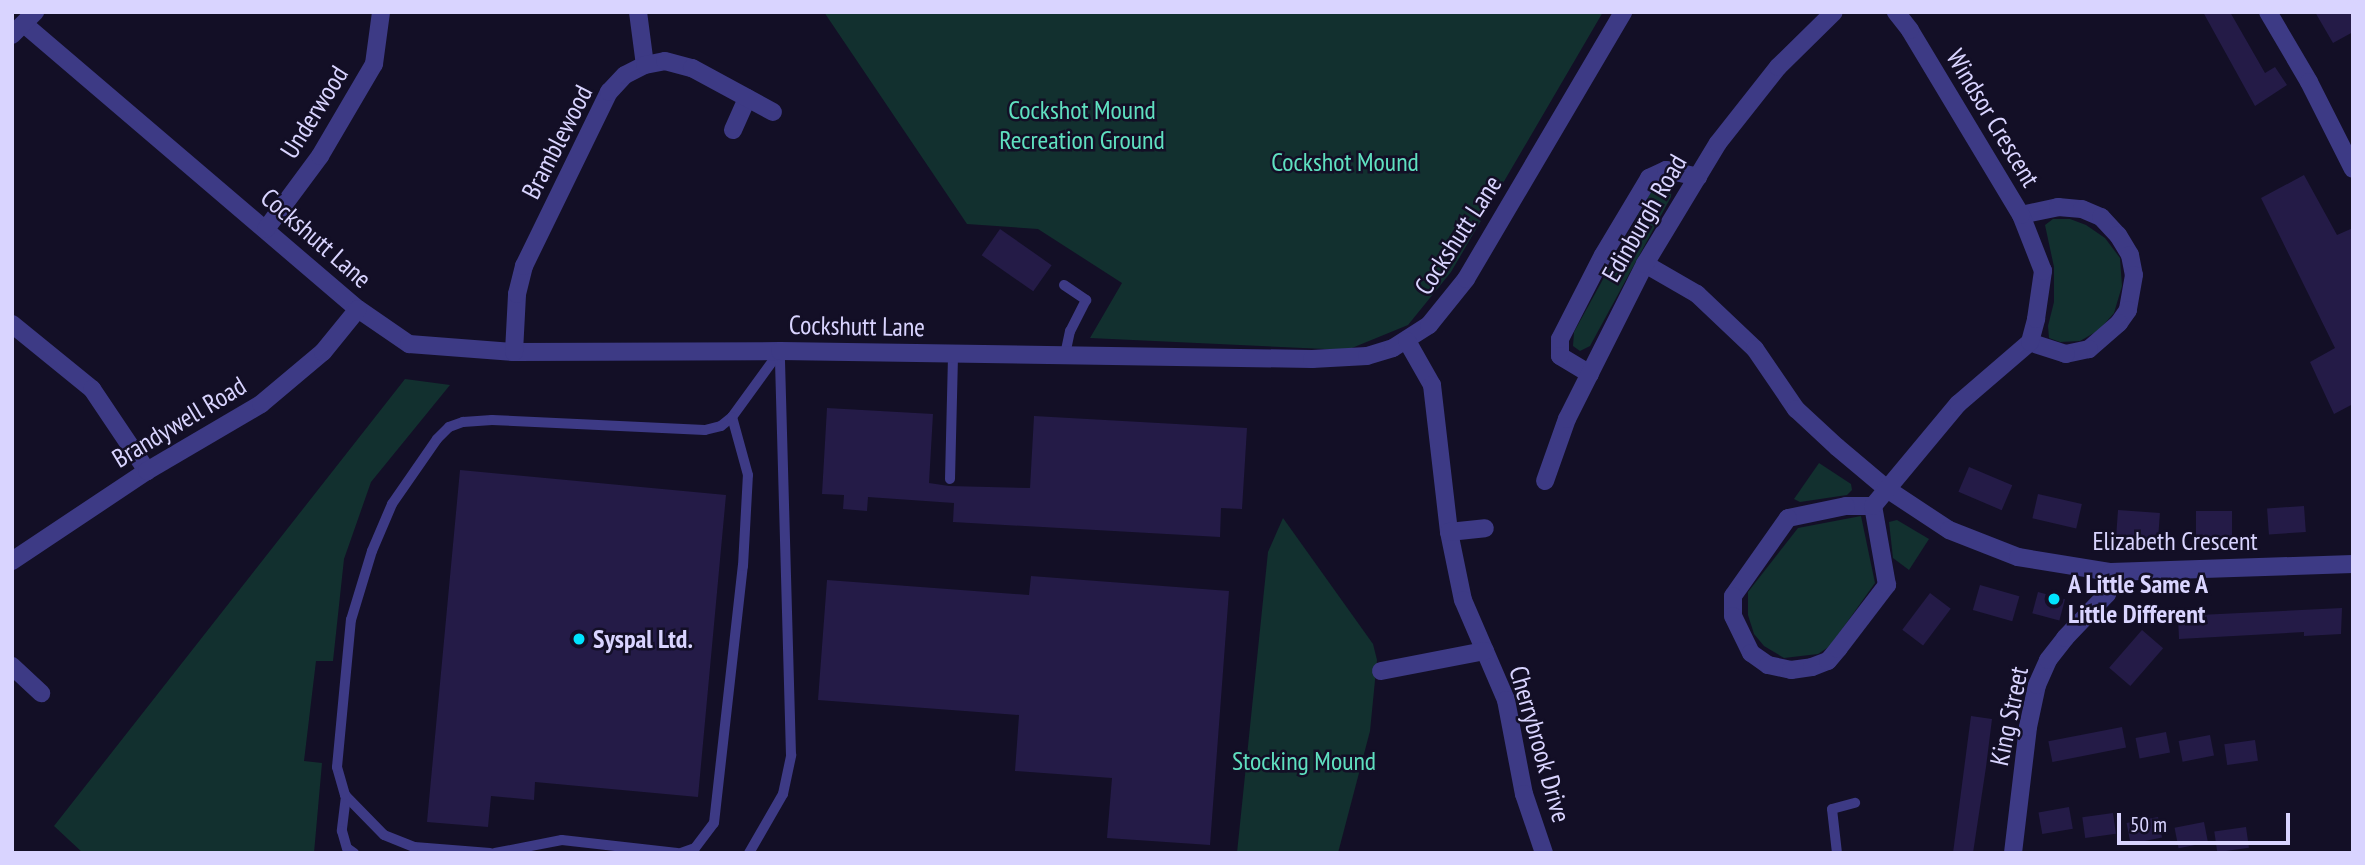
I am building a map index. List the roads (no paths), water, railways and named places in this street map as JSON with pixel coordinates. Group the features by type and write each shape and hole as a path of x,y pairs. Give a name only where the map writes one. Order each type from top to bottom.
{"street":[{"name":"Underwood","path":"266,229 320,156 374,64 381,12"},
{"path":"638,12 645,65 665,61 692,68 773,112"},
{"name":"Cockshutt Lane","path":"24,24 358,309 409,344 514,352 780,351 1312,359 1367,356 1407,341 1429,325 1466,279 1623,12"},
{"name":"Edinburgh Road","path":"1545,481 1567,419 1645,264 1718,143 1778,67 1835,12"},
{"name":"Windsor Crescent","path":"1896,12 1910,30 2021,215 2043,271 2030,342 2066,354 2089,349 2119,323 2128,310 2133,275 2130,255 2118,235 2101,217 2082,209 2058,207 2021,215"},
{"path":"2268,12 2309,82 2353,169"},
{"name":"Bramblewood","path":"514,352 517,294 524,266 609,92 625,75 645,65"},
{"path":"733,131 747,98"},
{"path":"1590,374 1560,356 1560,339 1603,255 1649,178 1667,170 1698,177"},
{"name":"Elizabeth Crescent","path":"1645,264 1697,294 1755,349 1796,409 1886,489 1950,530 2018,557 2111,572 2353,564"},
{"name":"Brandywell Road","path":"12,561 147,471 261,404 323,352 358,309"},
{"path":"12,324 92,389 147,471"},
{"name":"Cherrybrook Drive","path":"1407,341 1432,385 1449,532 1463,600 1506,700 1524,794 1544,853"},
{"path":"1873,506 1846,506 1788,517 1733,596 1733,616 1751,653 1768,665 1791,670 1828,661 1839,649 1887,585 1873,506 1958,404 2030,342"},
{"path":"1449,532 1485,528"},
{"name":"King Street","path":"2013,853 2028,727 2037,685 2056,649 2107,594 2111,572"},
{"name":"Cherrybrook Drive","path":"1381,671 1485,650"},
{"path":"14,670 41,692"}],"lane":[{"path":"1064,285 1086,300 1070,331 1065,355"},
{"path":"354,853 348,848 342,831 346,796 337,768 351,620 372,551 392,504 437,439 449,427 472,422 705,430 721,426 732,417 780,351"},
{"path":"749,853 783,794 791,755 780,351"},
{"path":"950,479 953,353"},
{"path":"346,796 384,835 414,847 493,853 562,841 679,853 695,848 714,822 743,566 748,475 732,417"},
{"path":"1837,853 1832,809 1855,803"}],"place":[{"name":"A Little Same A Little Different","path":"2054,599"},
{"name":"Syspal Ltd.","path":"579,639"}],"park label":[{"name":"Cockshot Mound Recreation Ground","path":"1082,125"},
{"name":"Cockshot Mound","path":"1345,162"},
{"name":"Stocking Mound","path":"1304,761"}]}
